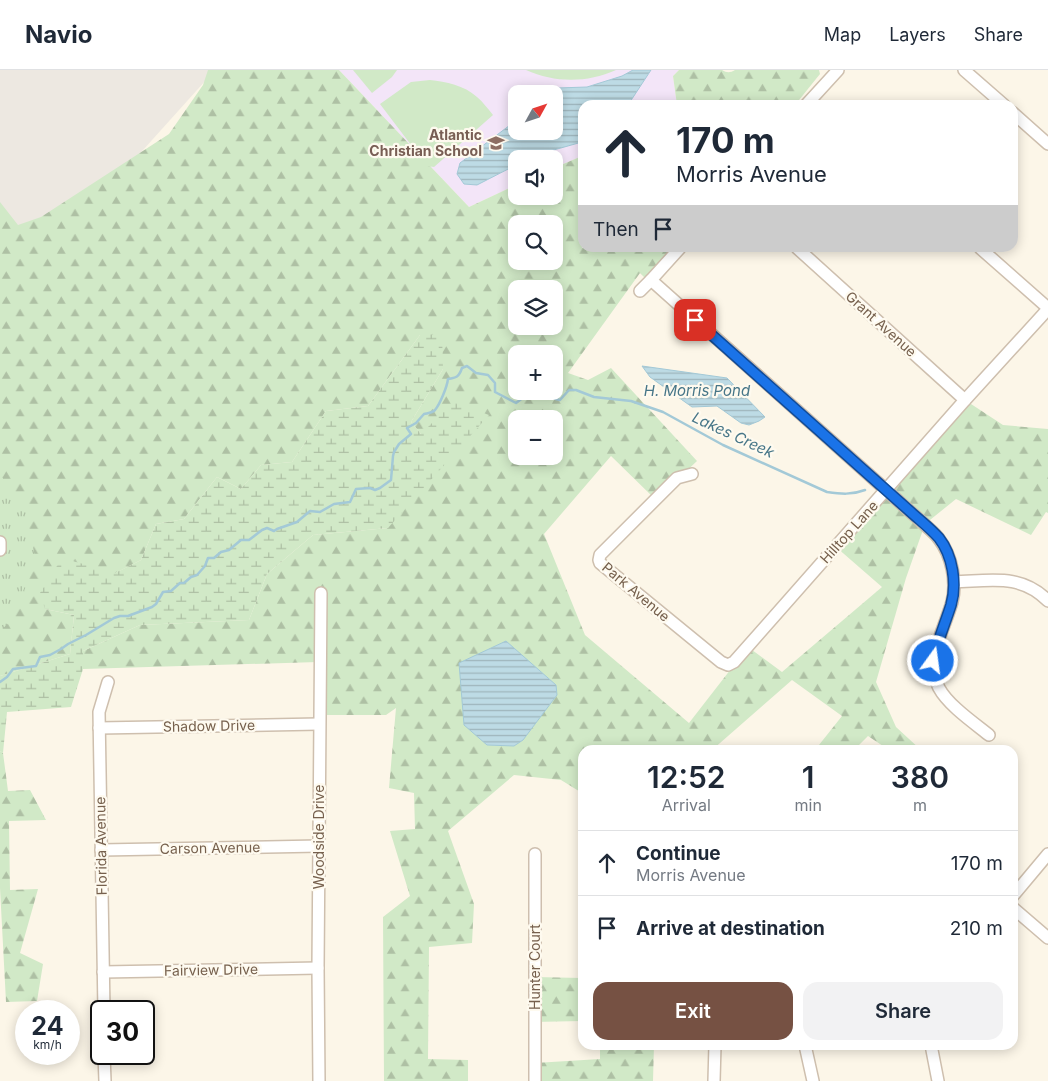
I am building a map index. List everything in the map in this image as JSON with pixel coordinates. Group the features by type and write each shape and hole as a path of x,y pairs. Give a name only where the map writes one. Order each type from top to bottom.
{"street":[{"path":"815,100 838,70"},
{"path":"964,70 998,100"},
{"path":"1018,117 1048,144"},
{"path":"640,291 676,252"},
{"name":"Grant Avenue","path":"801,252 965,400"},
{"path":"985,252 1048,308"},
{"path":"651,280 939,539 948,556 954,582 951,603 933,661 934,676 939,688 946,697 989,735"},
{"name":"Hilltop Lane","path":"730,664 734,662 1048,308"},
{"name":"Park Avenue","path":"692,474 677,478 600,555 599,560 600,563 721,662 727,665 730,664"},
{"path":"0,542 0,550"},
{"path":"954,582 1014,581 1037,591 1048,601"},
{"name":"Woodside Drive","path":"319,1081 321,593"},
{"name":"Florida Avenue","path":"104,1000 99,712 108,682"},
{"name":"Shadow Drive","path":"99,728 319,724"},
{"name":"Carson Avenue","path":"101,850 319,846"},
{"name":"Hunter Court","path":"535,854 535,1081"},
{"path":"1018,890 1048,854"},
{"path":"1018,912 1048,938"},
{"name":"Fairview Drive","path":"103,972 318,968"},
{"path":"714,1081 715,1050"},
{"path":"806,1050 813,1081"},
{"path":"931,1050 938,1081"},
{"path":"104,1065 105,1081"}],"shaded area":[{"path":"0,70 215,70 0,309"},
{"name":"Atlantic Christian School","path":"339,70 679,70 673,76 676,100 578,100 578,158 563,164 563,150 508,150 508,189 469,207"}],"green space":[{"path":"208,70 339,70 469,207 508,189 508,205 563,205 563,164 578,158 578,252 675,252 649,282 640,273 568,373 588,380 611,368 697,461 656,500 611,456 544,534 585,635 689,723 748,647 782,672 882,587 836,547 938,433 971,404 1003,425 1048,429 1048,513 1046,512 1031,535 956,499 925,524 906,578 876,682 896,727 916,745 882,745 868,736 859,745 819,745 842,716 792,680 718,745 578,745 578,791 561,780 514,775 448,831 474,904 472,943 429,947 428,1059 468,1060 468,1081 384,1081 383,917 410,896 390,831 415,829 414,793 389,788 396,708 386,715 318,715 318,662 83,669 83,651 140,625 249,620 267,574 313,535 388,528 421,434 411,422 443,369 420,335 368,406 326,411 292,462 261,465 241,489 217,477 184,519 156,524 141,560 45,609 74,615 70,654 0,676 0,202 18,225 41,217 169,134 203,85"},
{"path":"353,70 397,70 392,77 372,93"},
{"path":"526,70 616,70 594,77 571,80 548,77"},
{"path":"679,70 722,70 732,72 735,70 819,70 820,74 799,100 676,100 673,76"},
{"path":"430,80 461,87 472,93 493,115 434,167 427,166 380,104 411,82"},
{"path":"442,334 443,369 411,422 421,434 453,402 489,415 388,528 313,535 267,574 249,620 140,625 83,651 83,669 71,707 7,712 3,753 0,751 0,676 70,654 74,615 45,609 40,593 62,558 115,573 141,560 156,524 184,519 217,477 241,489 261,465 292,462 326,411 368,406 420,335"},
{"path":"0,475 26,512 36,562 12,620 0,631"},
{"path":"0,751 3,753 8,791 30,790 46,820 9,821 10,890 38,889 20,953 43,964 37,1000 6,1002 0,888"},
{"path":"534,977 578,978 578,1021 533,1022"},
{"path":"600,1050 654,1050 653,1081 535,1081 535,1063 600,1059"}],"water":[{"path":"633,70 651,70 631,100 578,100 578,143 554,150 508,150 508,169 477,185 464,184 457,174 460,163 508,127 508,140 563,140 563,88 587,87 622,76"},
{"name":"H. Morris Pond","path":"642,366 727,378 765,417 749,425 741,423 717,406 692,407 650,377"},
{"path":"506,641 556,685 557,695 523,740 514,746 487,745 464,725 459,663"}],"waterway":[{"name":"Lakes Creek","path":"0,682 13,669 36,666 40,657 50,655 114,618 128,616 152,607 163,592 171,591 180,583 184,583 197,575 205,566 208,558 214,558 221,552 229,550 241,540 249,540 267,528 274,531 297,522 310,511 320,512 334,504 350,502 356,489 370,488 375,490 380,488 391,480 394,452 399,444 411,434 407,428 416,423 424,414 435,410 443,395 448,379 457,376 462,368 467,366 476,373 488,375 495,383 495,392 508,399"},
{"name":"Lakes Creek","path":"563,397 569,390 576,390 594,397 631,401 663,412 723,445 827,492 846,494 865,490"},
{"name":"Lakes Creek","path":"510,400 516,403 520,400"}],"place":[{"name":"Atlantic Christian School","path":"496,143"}],"route":[{"path":"695,320 939,539 948,556 954,582 953,596 936,646 933,661"}]}
